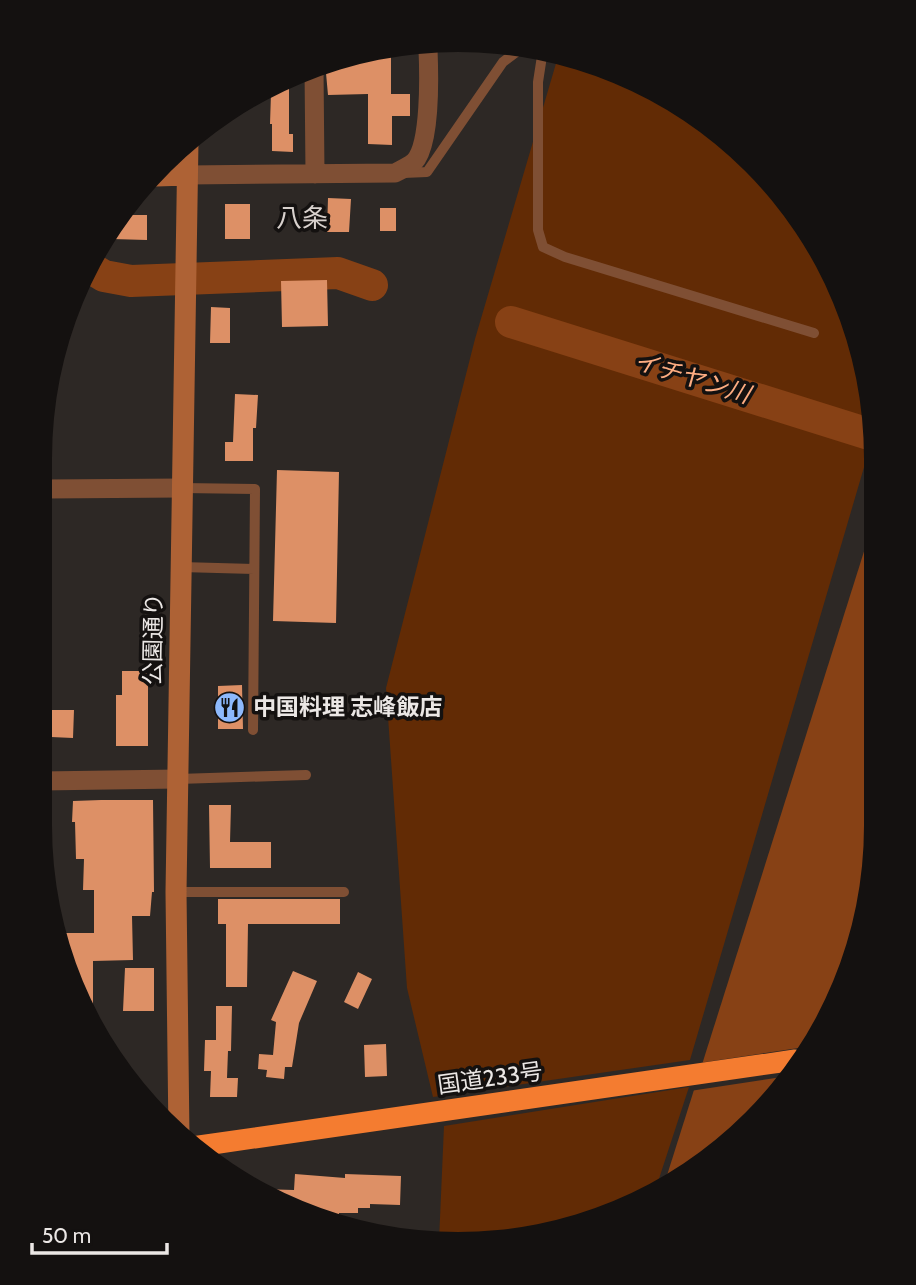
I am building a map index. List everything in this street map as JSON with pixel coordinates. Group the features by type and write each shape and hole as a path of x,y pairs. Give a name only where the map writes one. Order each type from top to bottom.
{"highway":[{"name":"国道233号","path":"206,1145 789,1061"}],"street":[{"path":"167,176 395,173 415,161 423,138 429,103 428,53"},
{"path":"314,79 315,174"},
{"name":"公園通り","path":"179,1121 176,892 188,156"},
{"path":"52,489 182,488"},
{"path":"52,781 178,779"}],"lane":[{"path":"395,173 427,172 503,62 511,56"},
{"path":"541,61 538,82 538,230 543,247 565,257 814,333"},
{"path":"182,488 255,489 253,730"},
{"path":"181,566 254,569"},
{"path":"178,779 306,775"},
{"path":"176,892 344,892"}],"shaded area":[{"path":"556,64 588,74 637,94 705,136 745,171 780,211 822,279 842,328 856,379 863,431 864,467 690,1060 433,1097 407,988 386,688 475,339"},
{"path":"864,552 864,827 860,880 850,932 822,1006 780,1074 745,1114 725,1132 667,1174"},
{"path":"689,1087 659,1179 613,1202 537,1225 485,1232 439,1232 444,1126"}],"pier":[{"path":"797,1048 777,1078 690,1091 699,1063"}],"building":[{"path":"391,58 391,94 410,94 410,116 392,116 392,145 368,144 368,94 328,95 326,75"},
{"path":"289,89 289,134 293,134 293,152 272,151 271,98"},
{"path":"328,198 351,199 349,232 327,232"},
{"path":"225,204 250,204 250,239 225,239"},
{"path":"380,208 396,208 396,231 380,231"},
{"path":"133,215 147,215 147,240 117,239"},
{"path":"327,280 328,326 282,327 281,281"},
{"path":"211,307 230,308 230,343 210,343"},
{"path":"235,394 258,395 256,428 253,428 253,461 225,461 225,442 233,442"},
{"path":"277,470 339,472 336,623 273,621"},
{"path":"122,671 148,671 148,746 116,746 116,695 122,695"},
{"name":"中国料理 志峰飯店","path":"242,685 243,729 218,729 218,686"},
{"path":"52,710 74,710 73,738 52,737"},
{"path":"153,800 154,892 150,916 132,916 133,960 93,961 93,1004 66,933 94,933 94,890 83,890 84,859 76,859 73,801"},
{"path":"209,805 231,805 230,842 271,842 271,868 210,868"},
{"path":"218,899 340,899 340,924 248,924 247,987 226,987 226,924 218,924"},
{"path":"125,968 154,968 154,1011 123,1011"},
{"path":"293,971 317,981 299,1023 292,1067 285,1067 284,1079 266,1077 267,1070 258,1069 259,1054 273,1055 276,1022 271,1020"},
{"path":"358,972 372,979 358,1009 344,1002"},
{"path":"216,1006 232,1006 231,1051 228,1051 227,1078 238,1078 237,1097 210,1097 211,1071 204,1071 205,1040 216,1040"},
{"path":"386,1044 387,1076 365,1077 364,1045"},
{"path":"295,1174 345,1178 345,1174 401,1176 400,1205 370,1204 370,1208 358,1208 358,1213 339,1214 276,1189 294,1190"}],"waterway":[{"name":"イチヤン川","path":"98,272 131,281 338,273 372,285"},
{"name":"イチヤン川","path":"511,322 863,432"}],"place":[{"name":"中国料理 志峰飯店","path":"230,707"}],"district":[{"name":"八条","path":"302,218"}]}
